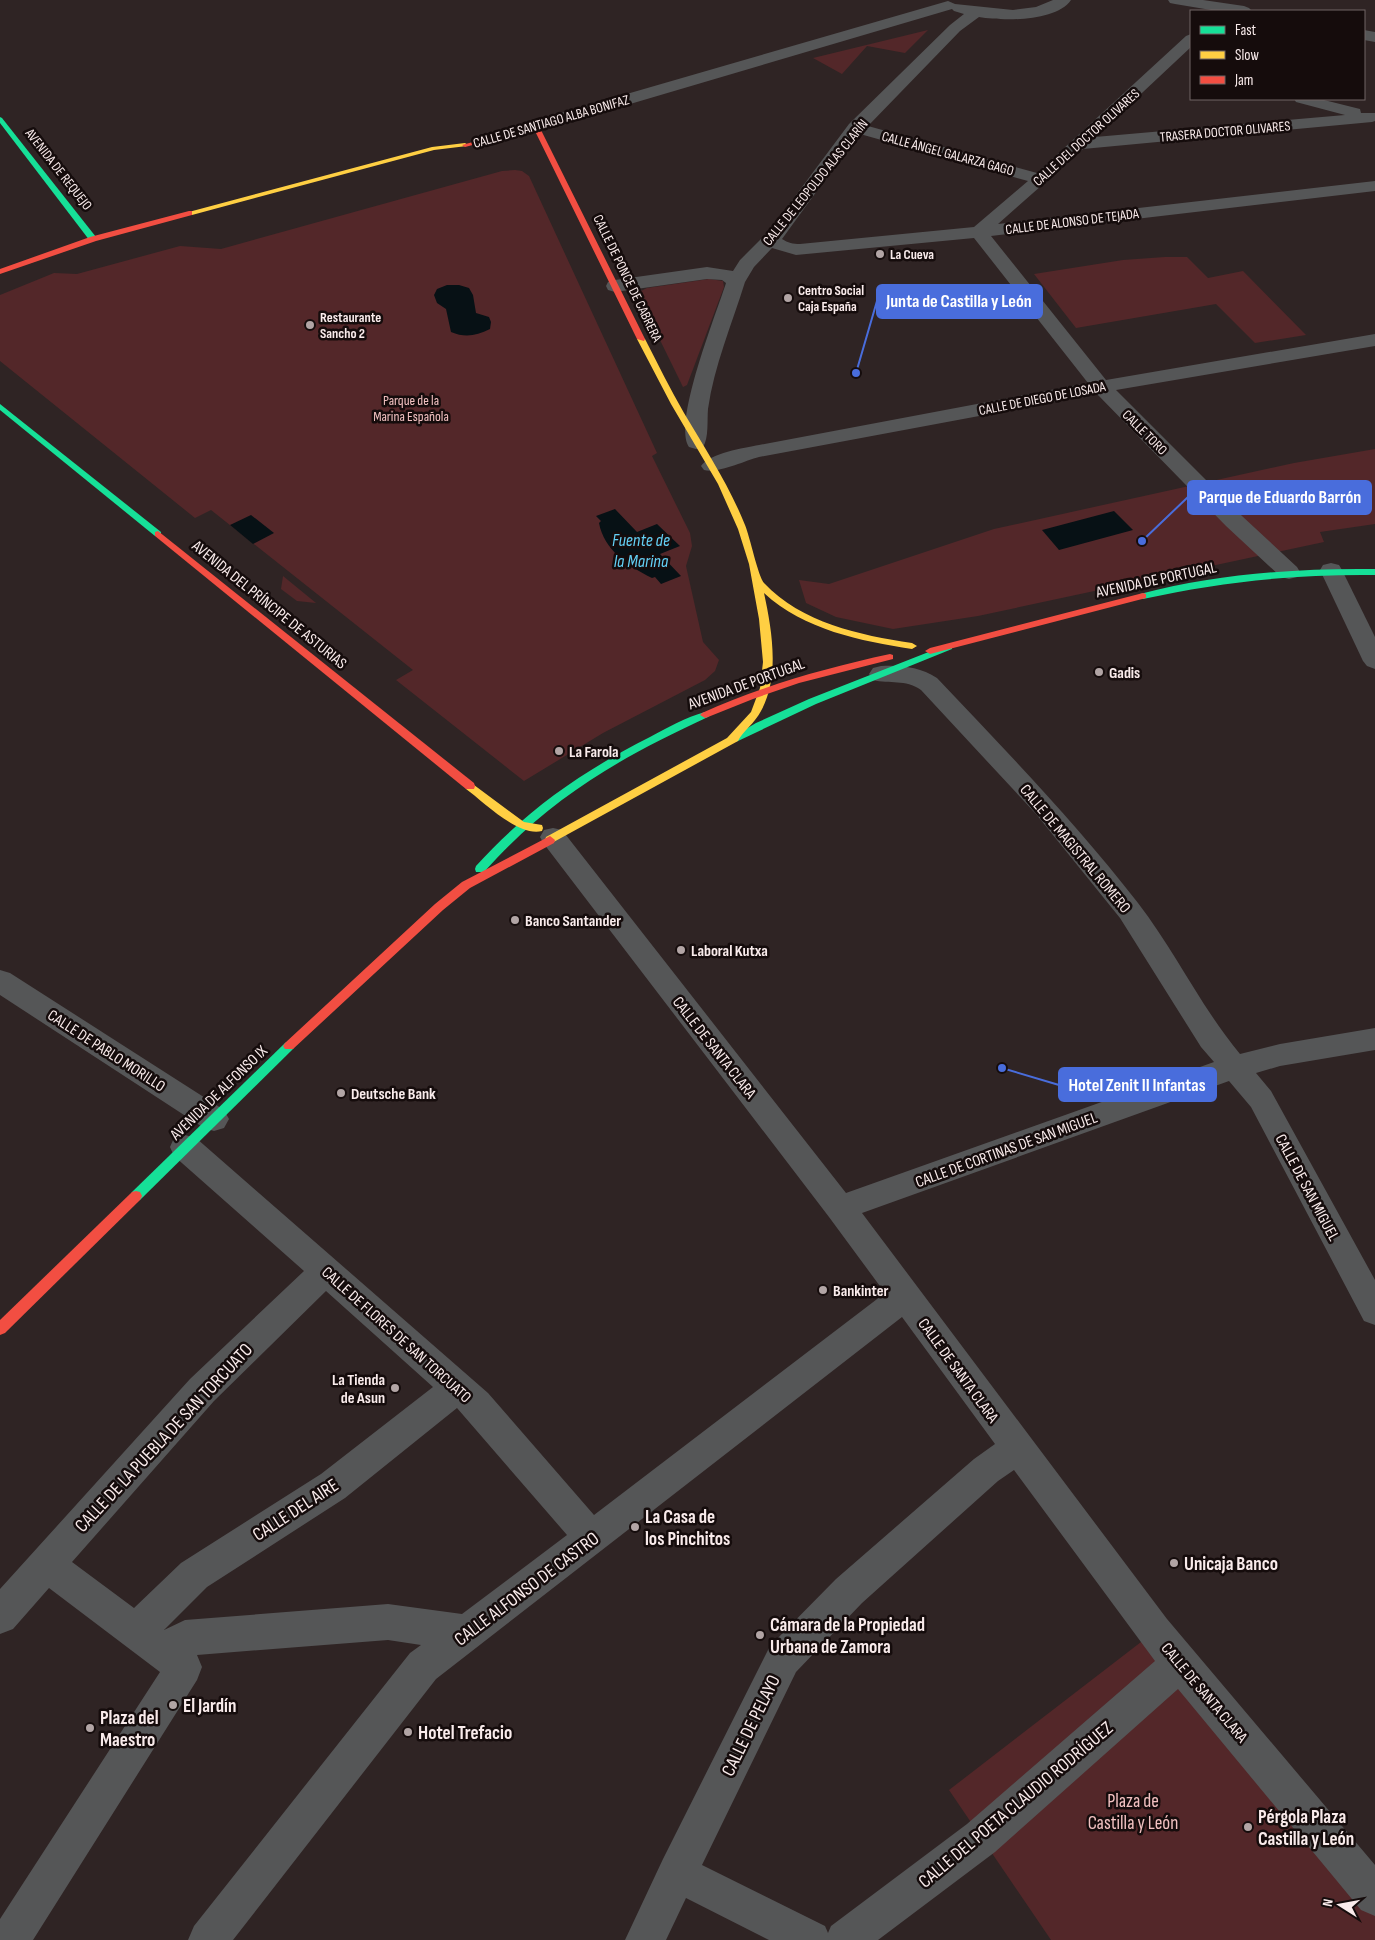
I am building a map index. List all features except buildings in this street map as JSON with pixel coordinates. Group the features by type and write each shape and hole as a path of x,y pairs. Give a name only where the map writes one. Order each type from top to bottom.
{"main road":[{"name":"AVENIDA DE REQUEJO","path":"0,118 93,239"},
{"name":"CALLE DE SANTIAGO ALBA BONIFAZ","path":"0,272 93,239 434,148 472,144 536,126"},
{"name":"CALLE DE PONCE DE CABRERA","path":"536,126 672,400 696,442"},
{"name":"AVENIDA DEL PRÍNCIPE DE ASTURIAS","path":"0,406 291,643 521,825"},
{"path":"696,442 728,496 738,517 756,580 764,618 769,660 766,689 754,716 732,739"},
{"name":"AVENIDA DE PORTUGAL","path":"521,825 549,802 579,782 644,745 714,709 766,689 846,666 949,647 1164,592 1228,580 1289,572 1331,570 1375,572"},
{"path":"756,580 767,592 790,608 813,620 839,630 892,643 928,648 949,647"},
{"name":"AVENIDA DE PORTUGAL","path":"567,830 732,739 804,706 949,647"},
{"path":"521,825 567,830"},
{"name":"AVENIDA DE ALFONSO IX","path":"0,1329 338,1000 466,885 521,825"},
{"name":"AVENIDA DE ALFONSO IX","path":"466,885 567,830"}],"street":[{"path":"944,2 976,12 1002,14 1026,13 1047,9 1064,0"},
{"path":"1175,0 1226,6 1240,10"},
{"name":"CALLE DE SANTIAGO ALBA BONIFAZ","path":"536,126 944,2"},
{"name":"CALLE DE LEOPOLDO ALAS CLARÍN","path":"696,442 696,422 700,394 736,282 746,264 772,239 836,150 855,128 955,28 976,12"},
{"name":"CALLE DEL DOCTOR OLIVARES","path":"979,232 1077,144 1174,66 1190,41"},
{"path":"1306,100 1374,117"},
{"name":"TRASERA DOCTOR OLIVARES","path":"1077,144 1374,117"},
{"name":"CALLE ÁNGEL GALARZA GAGO","path":"855,128 1040,179"},
{"name":"CALLE DE ALONSO DE TEJADA","path":"772,239 780,246 794,250 979,232 1375,186"},
{"name":"CALLE TORO","path":"979,232 1101,387 1234,520 1289,572"},
{"path":"615,286 714,273 727,275 736,282"},
{"name":"CALLE DE DIEGO DE LOSADA","path":"711,466 733,457 758,451 1101,387 1375,340"},
{"path":"1331,570 1375,661"},
{"name":"CALLE DE MAGISTRAL ROMERO","path":"881,674 906,674 923,680 928,684 1046,808 1129,911 1211,1040 1234,1067"},
{"name":"CALLE DE SANTA CLARA","path":"567,830 1017,1449 1180,1663 1375,1896"},
{"name":"CALLE DE PABLO MORILLO","path":"0,981 214,1119"},
{"name":"CALLE DE CORTINAS DE SAN MIGUEL","path":"840,1208 1234,1067 1280,1055 1375,1039"},
{"name":"CALLE DE SAN MIGUEL","path":"1234,1067 1261,1099 1375,1311"},
{"name":"CALLE DE FLORES DE SAN TORCUATO","path":"185,1147 484,1412 592,1538"},
{"name":"CALLE DE LA PUEBLA DE SAN TORCUATO","path":"46,1565 202,1390 326,1270"},
{"name":"CALLE ALFONSO DE CASTRO","path":"208,1940 423,1666 905,1296"},
{"name":"CALLE DEL AIRE","path":"151,1643 194,1575 334,1486 457,1388"},
{"name":"CALLE DE PELAYO","path":"645,1940 783,1659 849,1591 986,1470 1017,1449"},
{"path":"0,1616 46,1565 184,1667 10,1940"},
{"path":"151,1643 185,1638 388,1622 467,1633"},
{"name":"CALLE DEL POETA CLAUDIO RODRÍGUEZ","path":"845,1940 981,1838 1180,1663"},
{"path":"678,1873 811,1940"}],"green space":[{"path":"928,30 905,53 867,46 842,74 813,58"},
{"name":"Parque de la Marina Española","path":"502,171 522,171 529,176 657,453 652,456 690,533 692,546 686,566 703,642 719,660 715,671 705,680 603,733 524,781 396,680 413,670 211,510 195,518 0,361 0,295 54,273 77,274 180,246 221,249"},
{"path":"1187,257 1208,278 1243,271 1306,335 1255,343 1216,304 1076,328 1034,274 1123,260"},
{"path":"709,279 723,281 724,287 687,385 683,387 637,293 647,288"},
{"path":"1375,449 1375,524 1320,532 1324,542 978,616 893,629 836,617 806,603 799,580 829,584 994,529 1294,463"},
{"path":"283,576 316,603 297,601 281,589"},
{"name":"Plaza de Castilla y León","path":"1154,1632 1375,1896 1375,1940 1051,1940 949,1790"}],"water":[{"path":"447,285 459,285 469,288 473,295 476,313 489,317 491,322 490,329 471,335 451,332 446,309 437,303 434,295 437,289"},
{"name":"Fuente de la Marina","path":"615,509 637,532 657,524 680,546 660,554 681,576 661,584 655,577 652,578 643,573 618,556 606,541 599,523 601,521 596,516"},
{"path":"1114,511 1133,530 1059,550 1042,530"},
{"path":"251,515 274,533 253,544 230,525"}],"traffic: fast":[{"path":"0,119 93,239"},
{"path":"0,406 158,534"},
{"path":"1143,596 1201,584 1258,576 1316,572 1375,572"},
{"path":"734,739 813,701 949,647"},
{"path":"480,869 527,821 573,786 638,747 705,715"},
{"path":"136,1196 289,1046"}],"traffic: slow":[{"path":"189,213 434,148 465,145"},
{"path":"641,339 675,404 728,495 748,546 758,582 767,645 765,688 760,704 752,719 732,739"},
{"path":"756,580 772,595 808,618 848,633 912,646"},
{"path":"550,840 734,739"},
{"path":"470,786 521,825 538,828"}],"traffic: jam":[{"path":"465,145 536,126 641,339"},
{"path":"0,272 93,239 189,213"},
{"path":"158,534 470,786"},
{"path":"930,651 1143,596"},
{"path":"705,715 750,696 796,681 890,657"},
{"path":"289,1046 439,907 466,885 550,840"},
{"path":"0,1329 136,1196"}],"place":[{"name":"La Cueva","path":"880,254"},
{"name":"Centro Social Caja España","path":"788,298"},
{"name":"Restaurante Sancho 2","path":"310,325"},
{"name":"Junta de Castilla y León","path":"856,373"},
{"name":"Parque de Eduardo Barrón","path":"1142,541"},
{"name":"Gadis","path":"1099,672"},
{"name":"La Farola","path":"559,751"},
{"name":"Banco Santander","path":"515,920"},
{"name":"Laboral Kutxa","path":"681,950"},
{"name":"Hotel Zenit II Infantas","path":"1002,1068"},
{"name":"Deutsche Bank","path":"341,1093"},
{"name":"Bankinter","path":"823,1290"},
{"name":"La Tienda de Asun","path":"395,1388"},
{"name":"La Casa de los Pinchitos","path":"635,1527"},
{"name":"Unicaja Banco","path":"1174,1563"},
{"name":"Cámara de la Propiedad Urbana de Zamora","path":"760,1635"},
{"name":"El Jardín","path":"173,1705"},
{"name":"Plaza del Maestro","path":"90,1728"},
{"name":"Hotel Trefacio","path":"408,1732"},
{"name":"Pérgola Plaza Castilla y León","path":"1248,1827"}]}
